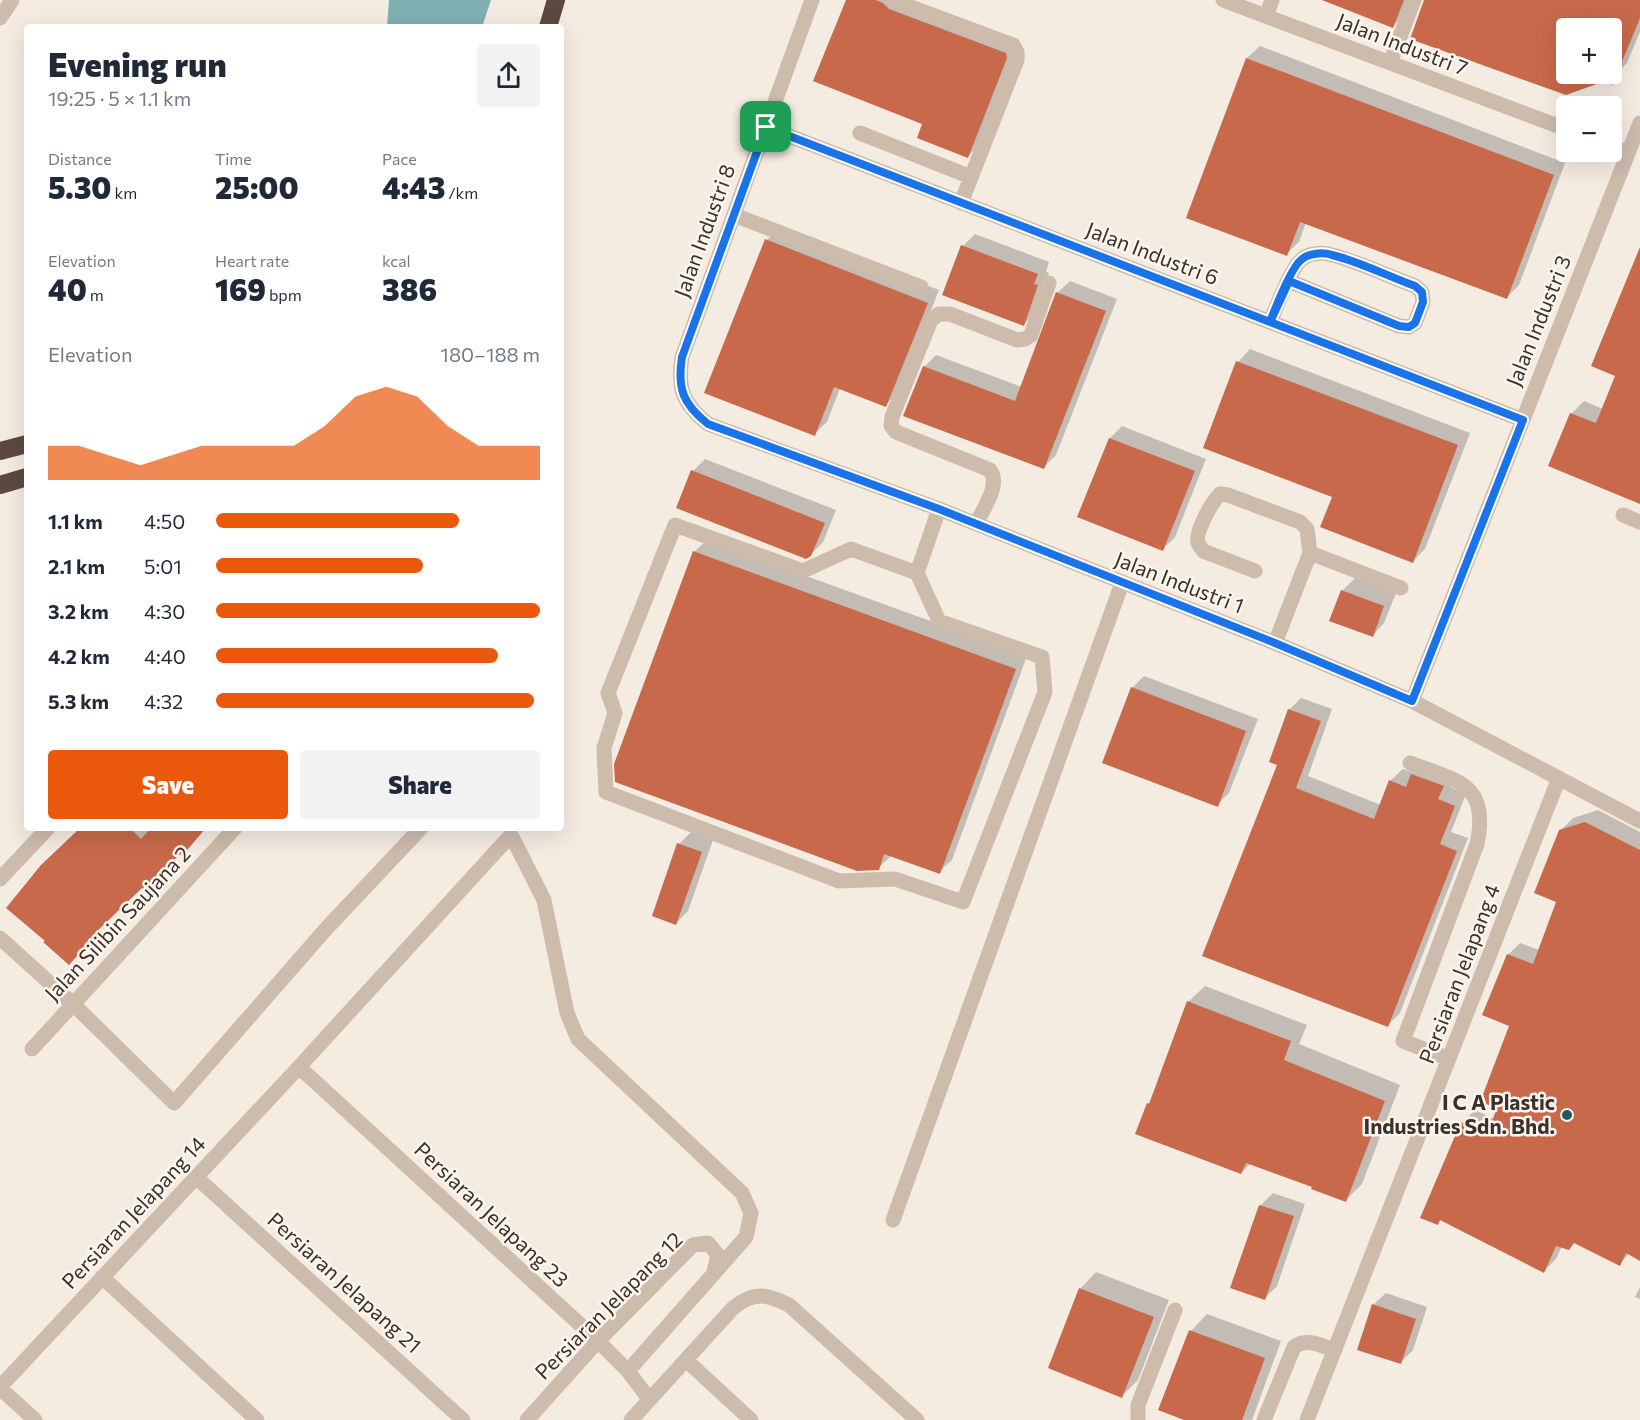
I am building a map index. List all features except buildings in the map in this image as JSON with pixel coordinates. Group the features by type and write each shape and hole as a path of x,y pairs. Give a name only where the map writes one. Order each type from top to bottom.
{"highway":[{"path":"549,24 556,0"},
{"path":"0,451 24,445"},
{"path":"0,485 24,478"}],"street":[{"path":"0,18 12,0"},
{"name":"Jalan Industri 8","path":"691,410 682,393 679,375 682,357 812,0"},
{"path":"892,0 1013,45 1017,52 1017,60 961,203"},
{"path":"1266,16 1272,0"},
{"path":"1390,63 1413,0"},
{"name":"Jalan Industri 7","path":"1227,1 1556,125"},
{"name":"Jalan Industri 3","path":"1412,701 1640,123"},
{"name":"Jalan Industri 6","path":"766,127 1523,420"},
{"path":"860,133 971,177"},
{"path":"1622,151 1628,153"},
{"path":"734,215 921,287"},
{"path":"1270,322 1289,281 1301,259 1314,254 1331,254 1415,286 1422,292 1423,302 1415,323 1409,327 1399,326 1289,281"},
{"path":"976,524 994,484 994,476 990,470 896,432 891,426 892,417 931,320 939,314 950,314 1017,340 1025,339 1031,335 1049,283"},
{"name":"Jalan Industri 1","path":"691,410 708,424 939,509 1275,643 1412,701 1640,821"},
{"path":"1255,570 1203,551 1198,542 1198,534 1213,500 1220,494 1300,522 1308,529 1310,553 1275,643"},
{"path":"917,573 850,549 803,571 675,525 609,693 615,713 604,748 606,792 839,882 895,879 963,902 1045,692 1042,657 939,621 917,573 939,509"},
{"path":"1623,515 1640,522"},
{"path":"1310,553 1401,588"},
{"path":"893,1220 1122,583"},
{"path":"1410,763 1462,782 1475,796 1481,812 1481,828 1477,844 1403,1041 1449,1059"},
{"name":"Persiaran Jelapang 4","path":"1307,1420 1559,778"},
{"path":"0,879 45,831"},
{"name":"Jalan Silibin Saujana 2","path":"32,1048 232,831"},
{"path":"0,938 73,1004 174,1103 325,930 418,831"},
{"name":"Persiaran Jelapang 14","path":"0,1388 511,835 544,900 567,1013 578,1039 742,1193 751,1214 746,1237 712,1278"},
{"name":"Persiaran Jelapang 23","path":"299,1067 598,1341 628,1371 649,1399"},
{"name":"Persiaran Jelapang 21","path":"196,1177 464,1420"},
{"name":"Persiaran Jelapang 12","path":"527,1420 598,1341 693,1245 708,1243 718,1255 712,1278"},
{"path":"102,1277 257,1420"},
{"path":"628,1371 712,1278"},
{"path":"631,1420 733,1308 743,1299 756,1295 772,1297 789,1305 917,1420"},
{"path":"1137,1420 1138,1405 1175,1310"},
{"path":"1264,1420 1294,1347 1306,1341 1335,1350"},
{"path":"687,1361 751,1420"},
{"path":"0,1388 35,1420"}],"water":[{"path":"389,0 491,0 483,24 387,24"}],"place":[{"name":"I C A Plastic Industries Sdn. Bhd.","path":"1567,1115"}],"route":[{"path":"766,127 682,357 679,375 682,393 691,410 708,424 939,509 1275,643 1412,701 1523,420 1270,322 1289,281 1399,326 1409,327 1415,323 1423,302 1422,292 1415,286 1331,254 1314,254 1301,259 1294,270 1270,322 766,127"}]}
